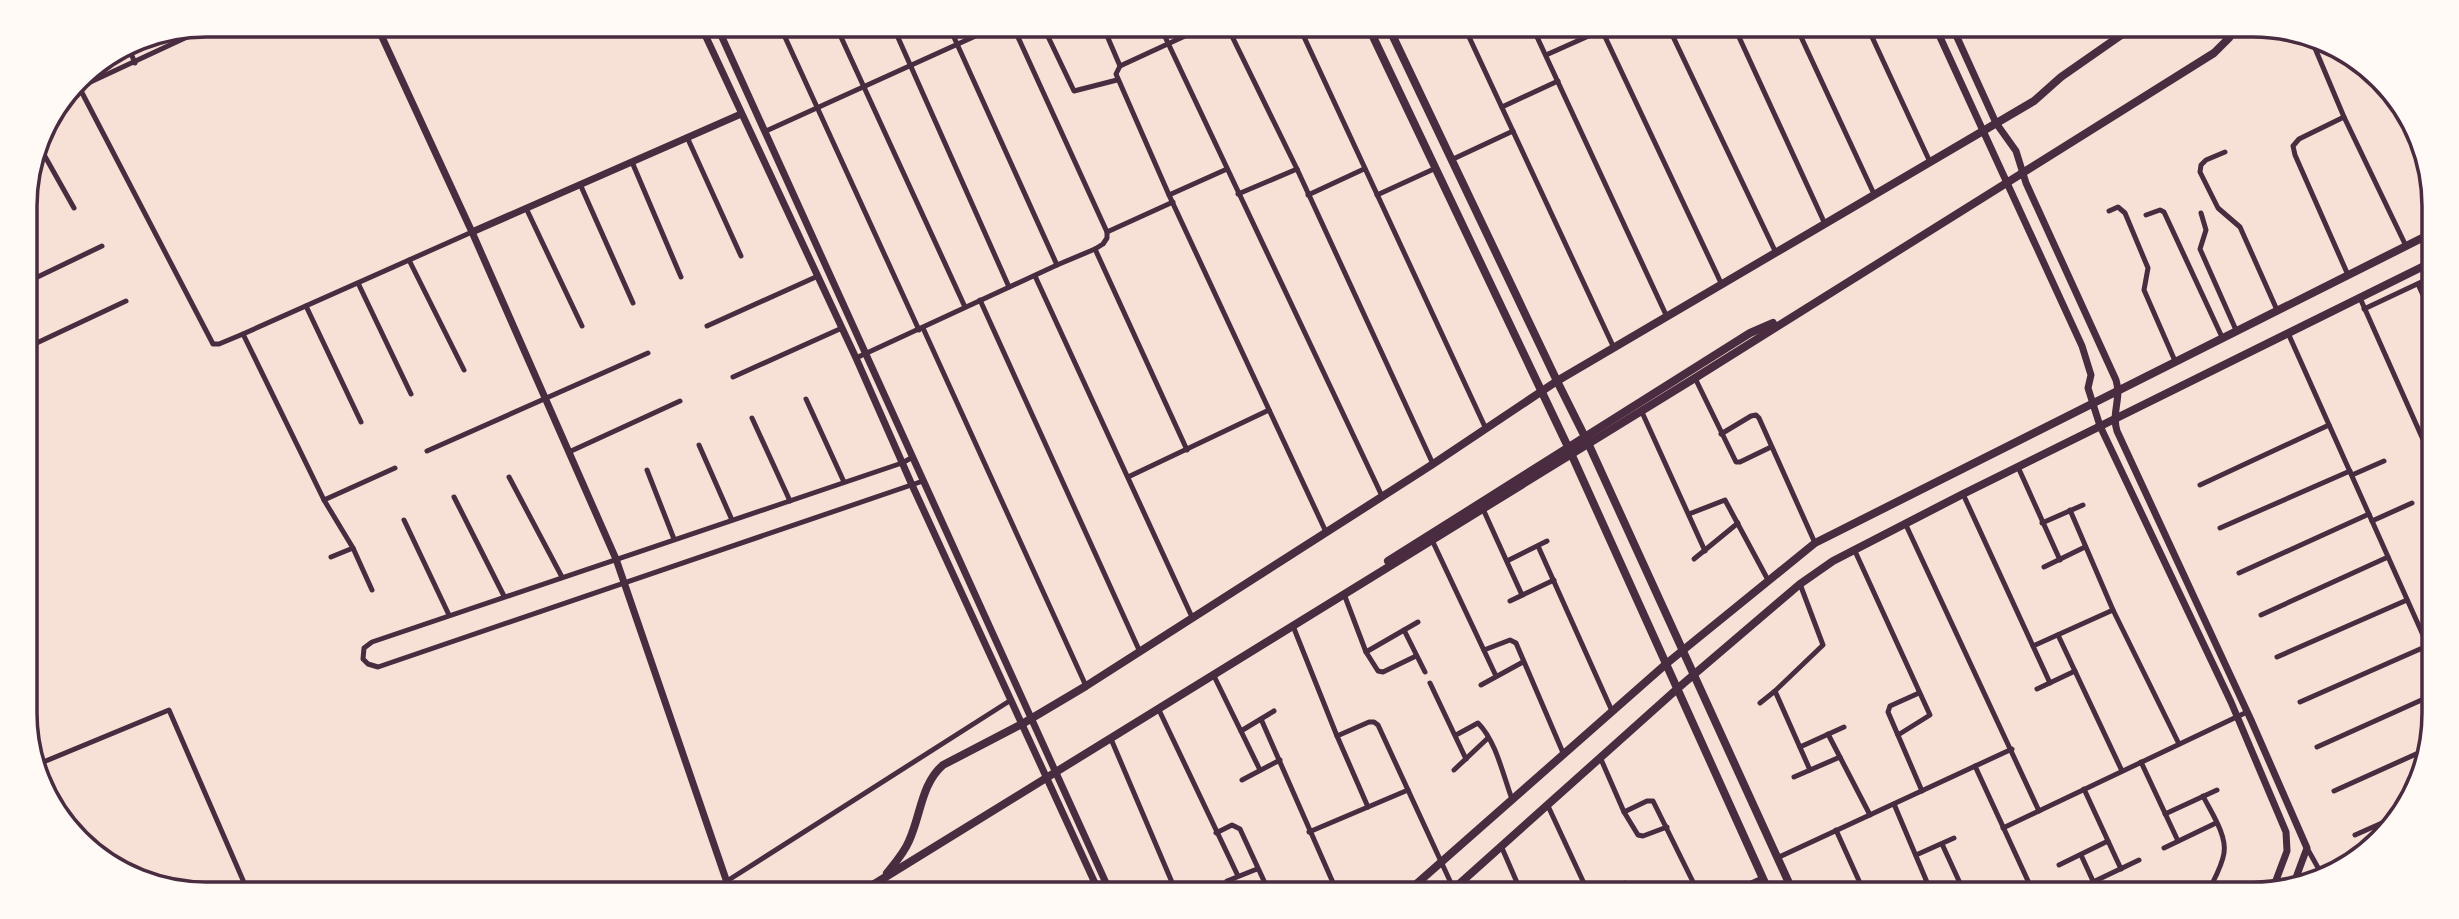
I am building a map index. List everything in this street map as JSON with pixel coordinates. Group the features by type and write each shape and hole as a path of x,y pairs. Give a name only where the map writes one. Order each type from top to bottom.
{"main road":[{"path":"1373,37 1572,454 1764,882"},
{"path":"1393,37 1588,443 1788,882"},
{"path":"883,878 907,846 928,783 943,765 1022,724 1086,686 1433,464 1556,381 2034,101 2061,77 2118,37"},
{"path":"1347,592 1399,552 1572,454 1695,378 2214,53 2230,37"},
{"path":"1419,882 1666,664 1815,543 2422,238"},
{"path":"1464,882 1677,689 1800,584 1854,549 2422,267"},
{"path":"877,882 1432,540 1650,395 1750,333 1795,314"}],"street":[{"path":"382,37 472,232 616,559 727,881 1011,700"},
{"path":"706,37 856,358 1022,724 1105,882"},
{"path":"722,37 1031,719 1051,776 1095,882"},
{"path":"785,37 1086,686"},
{"path":"841,37 965,307"},
{"path":"898,37 1010,287"},
{"path":"954,37 1057,265"},
{"path":"766,131 976,37"},
{"path":"856,358 1095,249 1107,238 1107,232 1018,37"},
{"path":"1048,37 1074,91 1117,80"},
{"path":"1108,37 1120,66"},
{"path":"1165,37 1382,496"},
{"path":"1186,37 1120,66 1116,71 1117,80 1326,532"},
{"path":"1232,37 1297,169 1433,464"},
{"path":"1304,37 1486,429"},
{"path":"1469,37 1614,348"},
{"path":"1537,37 1667,317"},
{"path":"1546,55 1581,37"},
{"path":"1605,37 1722,285"},
{"path":"1673,37 1776,253"},
{"path":"1739,37 1825,224"},
{"path":"1800,37 1874,194"},
{"path":"1872,37 1930,162"},
{"path":"1940,37 2082,346 2091,375 2088,388 2091,402 2100,426 2237,717 2288,842 2276,880"},
{"path":"1957,37 1996,123 2016,151 2022,174 2119,388 2113,420 2318,869"},
{"path":"91,82 186,38"},
{"path":"2315,49 2344,117 2406,246"},
{"path":"132,54 135,62"},
{"path":"1502,107 1558,81"},
{"path":"81,92 213,344 243,334 741,114"},
{"path":"2344,117 2299,139 2293,146 2348,275"},
{"path":"1451,160 1513,131"},
{"path":"687,137 741,256"},
{"path":"2225,152 2206,160 2201,165 2200,172 2218,208 2240,227 2277,310"},
{"path":"45,156 74,208"},
{"path":"632,162 681,277"},
{"path":"1377,195 1436,168"},
{"path":"1169,195 1227,169"},
{"path":"1238,194 1297,169"},
{"path":"1308,195 1364,169"},
{"path":"580,184 633,303"},
{"path":"1107,232 1172,202"},
{"path":"2109,211 2118,207 2125,213 2148,268 2144,290 2175,360"},
{"path":"526,208 582,326"},
{"path":"2146,215 2160,210 2164,212 2222,337"},
{"path":"2201,213 2206,230 2200,249 2236,330"},
{"path":"37,278 102,246"},
{"path":"1095,249 1187,450"},
{"path":"409,260 464,370"},
{"path":"707,326 818,276"},
{"path":"1035,276 1192,617"},
{"path":"2364,309 2422,282"},
{"path":"358,283 411,394"},
{"path":"2417,284 2422,294"},
{"path":"2360,298 2422,437"},
{"path":"980,300 1139,652"},
{"path":"37,343 126,301"},
{"path":"306,306 360,422"},
{"path":"733,377 842,328"},
{"path":"2288,333 2422,634"},
{"path":"243,334 324,500 353,548 372,590"},
{"path":"427,451 648,353"},
{"path":"1695,378 1736,462 1772,447"},
{"path":"806,399 844,482"},
{"path":"569,452 680,401"},
{"path":"1128,477 1269,410"},
{"path":"1641,410 1705,551"},
{"path":"1721,434 1756,415 1815,543"},
{"path":"752,418 790,500"},
{"path":"2200,485 2329,425"},
{"path":"699,445 732,520"},
{"path":"914,457 372,642 364,648 363,659 378,667 923,481"},
{"path":"2220,528 2384,461"},
{"path":"2018,467 2060,560"},
{"path":"324,500 394,468"},
{"path":"647,470 674,539"},
{"path":"509,477 562,577"},
{"path":"1963,494 2050,683"},
{"path":"454,496 504,597"},
{"path":"1689,514 1725,500 1768,580"},
{"path":"2372,521 2412,503"},
{"path":"1483,504 1522,595"},
{"path":"2042,523 2083,505"},
{"path":"2070,510 2113,610 2179,744"},
{"path":"2239,573 2369,514"},
{"path":"404,520 449,615"},
{"path":"1694,559 1738,523"},
{"path":"1905,523 2039,811"},
{"path":"1432,540 1496,676"},
{"path":"1507,561 1547,541"},
{"path":"1538,546 1612,711"},
{"path":"2045,567 2085,547"},
{"path":"331,557 353,548"},
{"path":"1854,549 1930,715 1898,735"},
{"path":"2261,615 2388,557"},
{"path":"1510,601 1554,580"},
{"path":"1760,703 1823,645 1800,584"},
{"path":"1347,592 1366,652 1375,668 1383,672 1416,656"},
{"path":"2277,657 2407,600"},
{"path":"2033,646 2113,610"},
{"path":"1366,652 1418,622"},
{"path":"1293,626 1336,736 1368,807"},
{"path":"1404,630 1425,673"},
{"path":"2058,635 2122,771"},
{"path":"1484,650 1510,640 1514,641 1564,755"},
{"path":"2300,702 2422,647"},
{"path":"1481,685 1523,662"},
{"path":"2037,689 2075,671"},
{"path":"1213,674 1260,770"},
{"path":"1430,684 1466,759"},
{"path":"1775,691 1810,770"},
{"path":"1919,693 1888,708 1888,712 1922,791"},
{"path":"2317,747 2422,700"},
{"path":"44,762 169,710 244,882"},
{"path":"1159,710 1238,876"},
{"path":"1241,730 1274,711"},
{"path":"2003,828 2247,712"},
{"path":"1261,719 1333,882"},
{"path":"1336,736 1374,722 1408,790 1448,882"},
{"path":"1456,735 1478,723 1488,738 1512,799"},
{"path":"1800,747 1844,727"},
{"path":"1828,734 1870,815"},
{"path":"1454,770 1488,738"},
{"path":"1111,739 1172,882"},
{"path":"1777,858 2012,749"},
{"path":"2334,791 2417,754"},
{"path":"1600,757 1638,835 1643,836 1667,827"},
{"path":"1794,778 1840,757"},
{"path":"1242,780 1280,760"},
{"path":"2141,762 2178,841"},
{"path":"1975,766 2028,882"},
{"path":"2084,789 2121,869"},
{"path":"1309,832 1408,790"},
{"path":"2165,814 2217,790"},
{"path":"2203,796 2224,842 2224,853 2212,882"},
{"path":"1625,812 1647,801 1653,801 1693,882"},
{"path":"1894,804 1928,882"},
{"path":"1548,806 1583,882"},
{"path":"2164,848 2216,823"},
{"path":"2355,835 2381,824"},
{"path":"1216,833 1232,825 1237,826 1264,882"},
{"path":"1836,830 1860,882"},
{"path":"1916,855 1954,838"},
{"path":"2059,865 2108,841"},
{"path":"1942,844 1959,882"},
{"path":"1502,848 1517,882"},
{"path":"2297,876 2307,848"},
{"path":"2081,855 2093,882 2139,860"},
{"path":"1227,881 1257,869"},
{"path":"1753,882 1762,878"}]}
